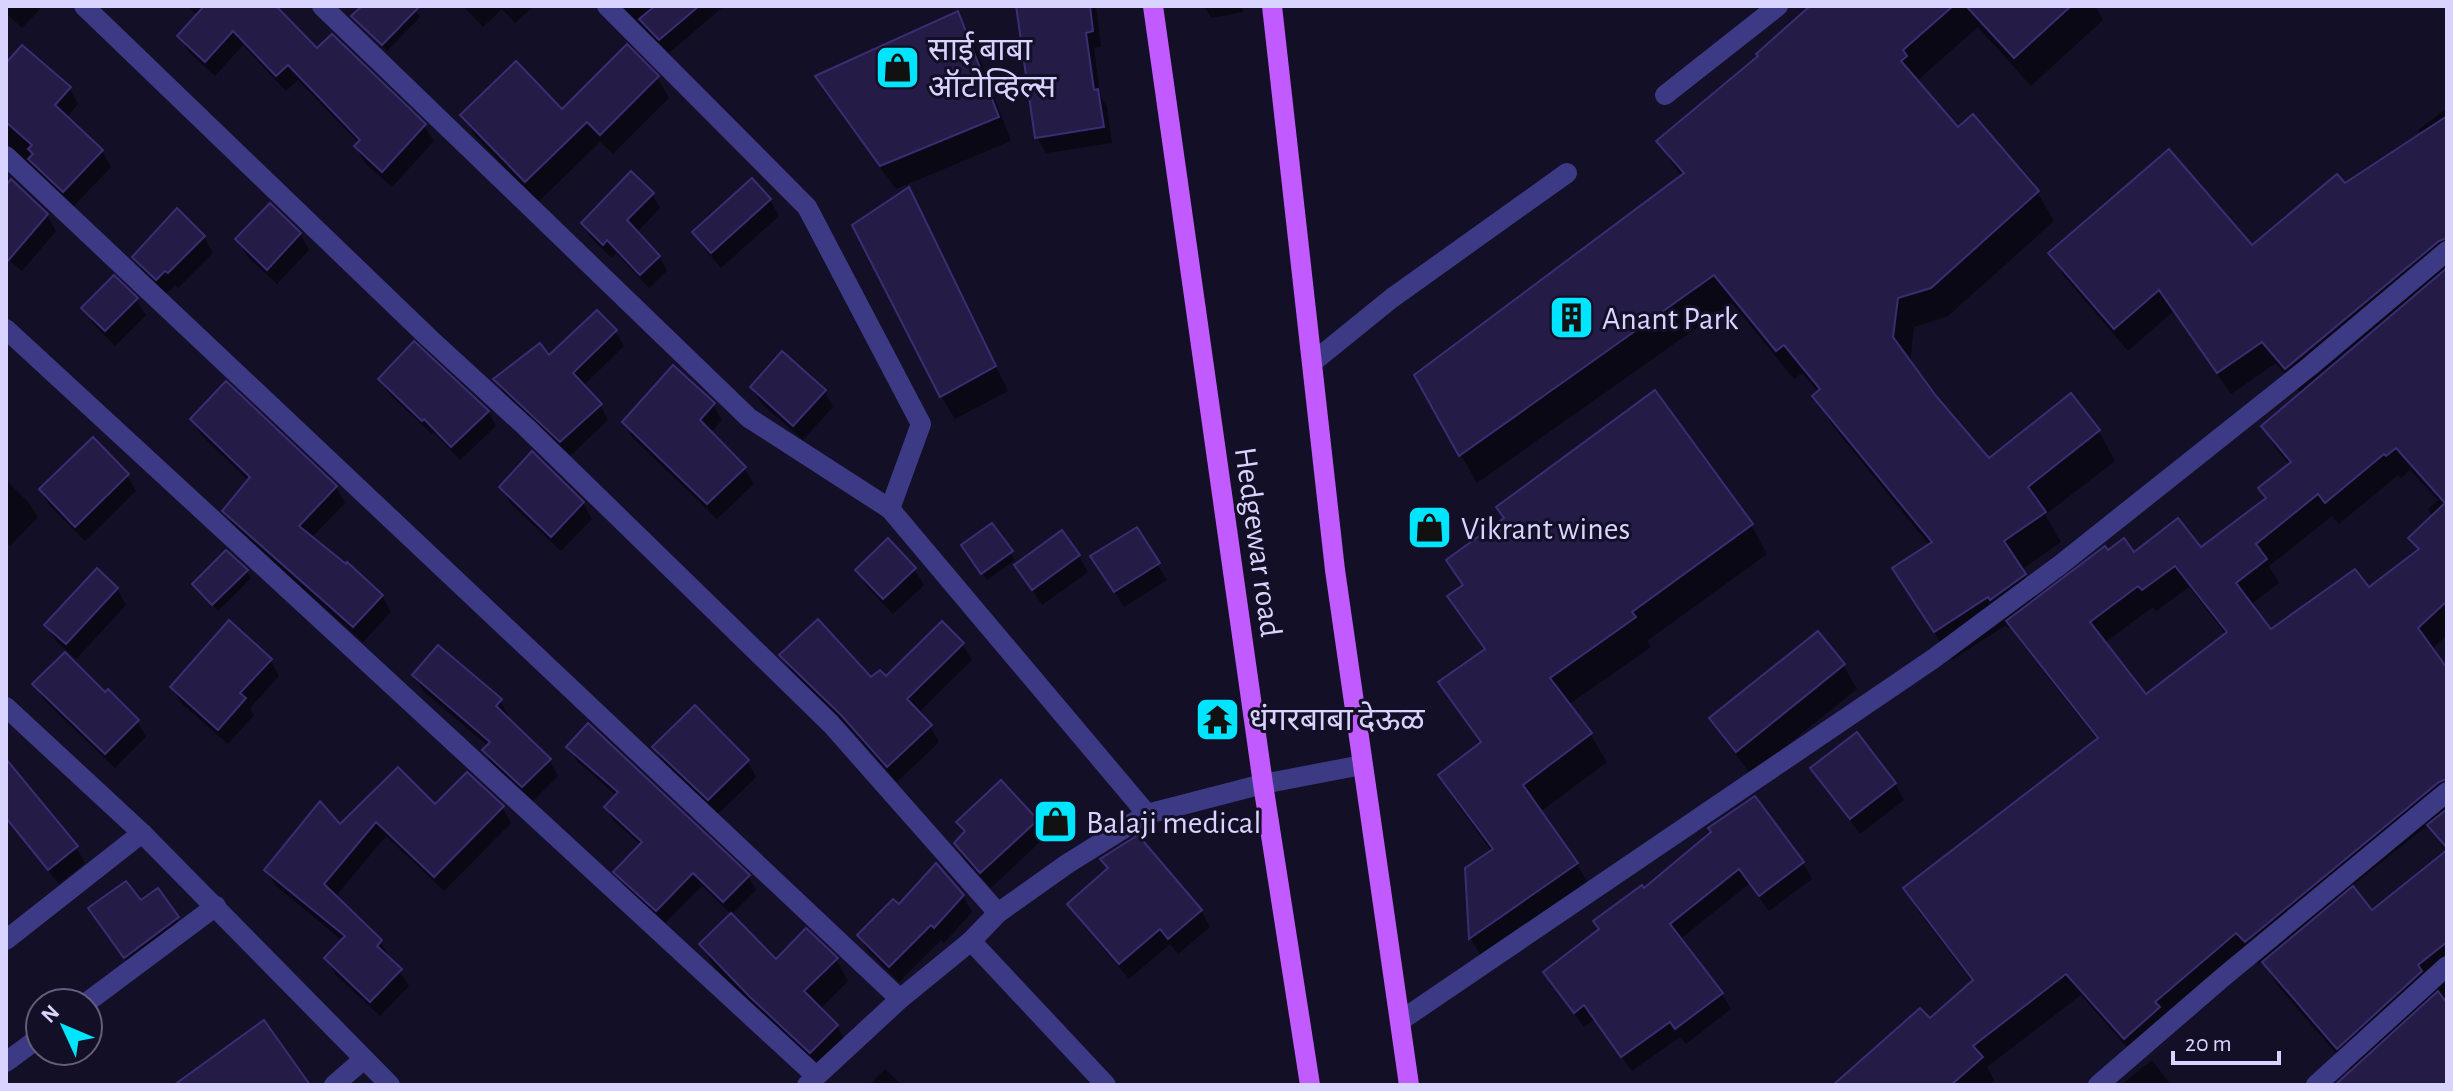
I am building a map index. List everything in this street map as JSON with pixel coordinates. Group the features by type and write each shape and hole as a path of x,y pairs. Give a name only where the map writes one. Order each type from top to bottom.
{"main road":[{"name":"Hedgewar road","path":"1153,6 1263,784 1310,1085"},
{"path":"1272,6 1335,570 1409,1085"}],"street":[{"path":"84,6 429,338 526,427 831,724 998,913"},
{"path":"322,6 749,418 890,509 1147,814"},
{"path":"607,6 807,207 921,424 890,509"},
{"path":"1665,95 1778,6"},
{"path":"6,156 900,999"},
{"path":"1313,362 1392,298 1567,173"},
{"path":"1400,1021 1946,650 2060,565 2297,377 2447,251"},
{"path":"6,329 811,1080 900,999 971,941 998,913 1067,864 1147,814 1263,784 1362,765"},
{"path":"6,707 142,833 390,1085"},
{"path":"2098,1085 2447,792"},
{"path":"6,940 142,833"},
{"path":"104,990 216,906"},
{"path":"971,941 1106,1085"},
{"path":"2316,1085 2447,966"},
{"path":"6,1062 24,1049"},
{"path":"334,1085 364,1059"}],"building":[{"path":"204,6 276,6 317,48 332,34 426,124 382,172 354,146 360,140 288,65 276,76 233,31 205,62 177,36"},
{"path":"362,6 420,6 382,45 351,16"},
{"path":"655,6 699,6 659,40 639,19"},
{"path":"1016,6 1090,6 1093,31 1086,33 1094,90 1098,89 1104,127 1035,138"},
{"path":"1810,6 1953,6 1903,50 1907,56 1901,61 1958,127 1973,114 2039,191 1931,288 1898,298 1893,337 1936,396 1989,458 2071,393 2100,430 2028,487 2046,512 2004,541 2026,574 1990,600 1988,597 1934,632 1892,568 1932,542 1812,396 1820,389 1784,345 1776,351 1714,275 1459,456 1414,375 1684,173 1656,141 1758,56 1756,54"},
{"path":"1966,6 2071,6 2014,58"},
{"path":"958,11 999,117 880,166 815,76"},
{"path":"627,44 659,76 600,135 587,122 525,182 460,115 516,61 562,109"},
{"path":"22,45 71,87 55,105 103,150 63,192 28,159 33,154 28,149 32,145 6,122 6,63"},
{"path":"2447,116 2447,238 2439,241 2285,369 2262,342 2217,373 2159,290 2114,329 2048,253 2169,149 2252,245 2337,174 2345,183"},
{"path":"631,171 654,193 627,220 660,256 640,275 607,240 603,245 581,223"},
{"path":"752,178 771,199 711,253 692,232"},
{"path":"11,179 48,214 6,263 6,185"},
{"path":"909,187 996,366 940,397 852,225"},
{"path":"270,203 301,233 267,270 235,239"},
{"path":"177,208 205,236 168,273 165,271 156,280 132,257"},
{"path":"2447,268 2447,601 2418,628 2447,668 2447,779 2439,782 2245,942 2236,933 2155,1002 2160,1007 2124,1039 2066,974 1973,1046 1983,1057 1951,1085 1833,1085 1920,1008 1930,1018 1973,980 1903,888 2098,738 2006,621 2105,546 2108,550 2124,538 2134,552 2178,518 2201,547 2266,498 2258,488 2291,462 2261,426","holes":["2396,448 2445,503 2408,538 2419,549 2369,587 2355,569 2271,629 2236,583 2267,559 2256,544 2318,494 2325,503 2384,454 2386,456","2175,566 2227,632 2146,694 2090,622 2138,586 2142,590"]},
{"path":"114,275 138,298 105,331 81,308"},
{"path":"597,310 617,330 573,373 602,404 560,442 493,379 540,343 549,355"},
{"path":"414,341 489,411 451,447 378,379"},
{"path":"782,351 826,390 793,426 750,387"},
{"path":"673,365 715,403 700,420 746,467 707,504 622,422"},
{"path":"226,381 337,486 299,526 347,562 383,595 353,627 222,511 250,477 190,419"},
{"path":"1655,390 1753,524 1632,612 1636,617 1550,678 1592,733 1523,785 1578,863 1469,939 1465,868 1493,849 1438,775 1481,742 1438,682 1485,649 1447,596 1463,585 1446,560 1504,518 1496,507"},
{"path":"93,437 129,474 75,527 39,489"},
{"path":"532,451 584,502 551,537 499,487"},
{"path":"992,523 1013,551 981,574 961,545"},
{"path":"1137,527 1160,563 1114,592 1090,556"},
{"path":"1062,530 1080,555 1032,590 1014,565"},
{"path":"888,538 916,568 883,599 855,570"},
{"path":"226,550 248,570 212,605 192,584"},
{"path":"97,568 118,588 66,644 44,625"},
{"path":"818,619 871,677 880,670 886,676 942,621 964,643 907,699 932,725 887,767 841,715 779,655"},
{"path":"229,620 272,659 240,693 246,698 218,730 170,687"},
{"path":"1818,631 1845,664 1736,752 1709,718"},
{"path":"438,645 502,699 496,706 551,759 522,787 482,750 490,742 412,675"},
{"path":"65,652 139,720 105,754 32,684"},
{"path":"695,705 749,760 708,800 652,747"},
{"path":"588,723 750,875 723,902 693,873 656,911 613,872 642,842 604,807 618,792 566,747"},
{"path":"1857,732 1896,783 1850,819 1810,768"},
{"path":"6,759 78,846 48,870 6,818"},
{"path":"398,767 435,804 467,772 504,806 434,877 376,822 324,884 382,940 377,946 402,969 370,1002 324,958 345,936 264,870 320,801 340,824"},
{"path":"1001,780 1038,820 980,873 954,843 965,831 956,822"},
{"path":"1755,796 1804,862 1759,896 1739,869 1670,924 1723,993 1675,1029 1670,1022 1621,1057 1584,1005 1574,1013 1543,972 1599,929 1593,921 1642,885 1644,888 1711,832 1708,828"},
{"path":"2447,809 2447,848 2427,825"},
{"path":"1138,835 1202,910 1168,939 1160,929 1119,964 1067,904 1108,868 1100,859"},
{"path":"2447,850 2447,942 2418,965 2422,971 2337,1049 2262,962 2353,886 2372,910"},
{"path":"936,863 964,895 934,928 931,925 889,967 857,935 893,899 899,904"},
{"path":"126,881 141,900 158,888 179,917 124,958 88,908"},
{"path":"731,913 776,959 806,928 838,958 804,991 838,1025 810,1053 699,944"},
{"path":"2438,991 2447,1003 2447,1085 2335,1085"},
{"path":"264,1020 310,1085 174,1085"}],"place":[{"name":"साई बाबा ऑटोव्हिल्स","path":"897,67"},
{"name":"Anant Park","path":"1571,318"},
{"name":"Vikrant wines","path":"1430,528"},
{"name":"धंगरबाबा देऊळ","path":"1218,719"},
{"name":"Balaji medical","path":"1055,822"}]}
